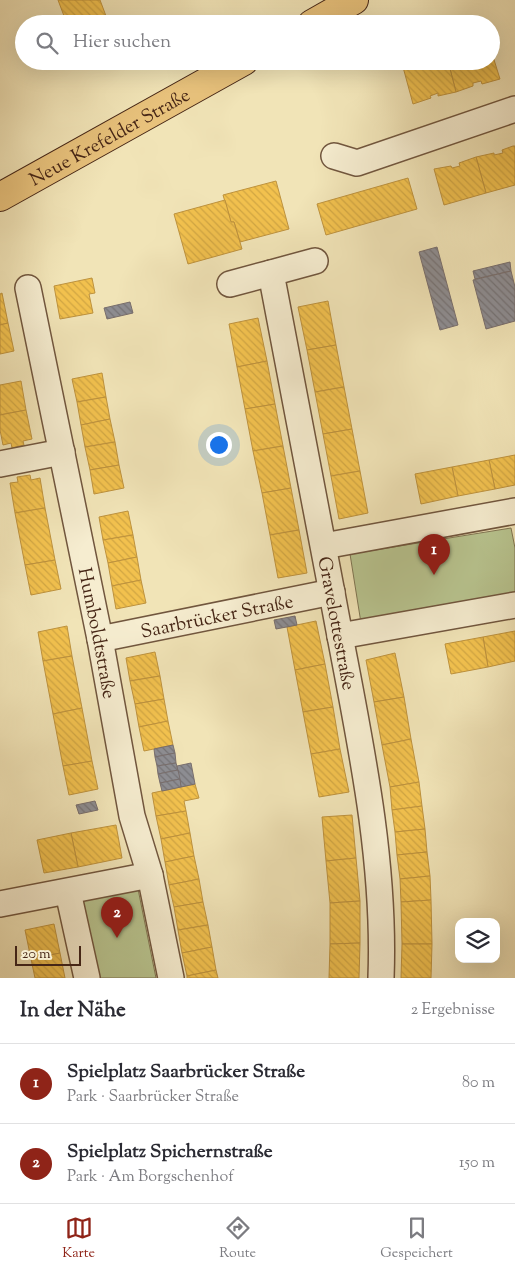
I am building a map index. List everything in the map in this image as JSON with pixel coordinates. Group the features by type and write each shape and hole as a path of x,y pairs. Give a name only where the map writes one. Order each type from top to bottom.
{"main road":[{"path":"328,15 354,0"},
{"name":"Neue Krefelder Straße","path":"0,197 228,70"}],"street":[{"path":"334,156 357,163 515,109"},
{"path":"230,284 315,261"},
{"name":"Gravelottestraße","path":"271,273 324,546 362,756 377,864 382,950 381,978"},
{"name":"Humboldtstraße","path":"28,288 100,639 132,816 150,875 171,978"},
{"path":"0,464 62,452"},
{"path":"324,546 515,511"},
{"name":"Saarbrücker Straße","path":"100,639 332,592"},
{"path":"340,636 515,605"},
{"path":"0,904 150,875"},
{"path":"68,892 87,978"}],"green space":[{"path":"511,528 515,548 515,596 361,623 350,554"},
{"path":"138,889 156,978 94,978 78,898"}],"building: Wohnen":[{"path":"58,0 100,0 106,15 64,15"},
{"path":"404,70 450,70 456,92 438,96 438,93 430,96 431,98 413,104"},
{"path":"450,70 497,70 500,79 482,84 481,81 473,83 473,86 456,92"},
{"path":"515,146 515,185 486,193 476,157 503,153 502,150"},
{"path":"476,157 486,193 444,205 434,169 460,166 459,163"},
{"path":"408,178 417,209 326,235 317,204"},
{"path":"276,181 289,229 240,242 234,222 231,222 223,195"},
{"path":"225,200 231,222 234,222 242,249 188,264 174,214"},
{"path":"92,278 95,293 89,294 93,313 60,319 54,286"},
{"path":"2,293 8,323 0,325 0,294"},
{"path":"328,301 336,345 307,350 298,307"},
{"path":"258,318 267,361 237,367 229,324"},
{"path":"8,323 14,351 0,354 0,325"},
{"path":"336,345 344,387 315,392 307,350"},
{"path":"267,361 275,404 245,409 237,367"},
{"path":"102,373 106,397 77,402 72,379"},
{"path":"21,381 26,410 0,415 0,385"},
{"path":"344,387 352,429 323,434 315,392"},
{"path":"106,397 110,419 81,425 77,402"},
{"path":"275,404 283,446 253,451 245,409"},
{"path":"26,410 32,439 23,441 24,445 12,448 11,443 3,445 0,415"},
{"path":"110,419 115,442 85,447 81,425"},
{"path":"352,429 360,471 331,476 323,434"},
{"path":"115,442 119,465 90,470 85,447"},
{"path":"283,446 291,488 262,493 253,451"},
{"path":"515,455 515,485 495,489 489,460"},
{"path":"489,460 495,489 458,496 452,467"},
{"path":"119,465 124,488 94,494 90,470"},
{"path":"452,467 458,496 421,504 415,474"},
{"path":"360,471 368,513 339,519 331,476"},
{"path":"30,475 31,480 40,478 45,508 15,513 10,483 18,482 17,477"},
{"path":"291,488 299,530 270,535 262,493"},
{"path":"45,508 55,560 25,565 15,513"},
{"path":"128,511 133,535 103,540 99,517"},
{"path":"299,530 307,573 278,578 270,535"},
{"path":"133,535 137,557 108,563 103,540"},
{"path":"137,557 141,580 112,586 108,563"},
{"path":"55,560 61,589 31,595 25,565"},
{"path":"141,580 146,603 116,609 112,586"},
{"path":"316,621 325,664 295,670 287,627"},
{"path":"67,626 72,656 43,661 38,632"},
{"path":"515,631 515,661 488,667 483,637"},
{"path":"483,637 488,667 451,674 445,644"},
{"path":"155,652 160,676 130,681 126,658"},
{"path":"395,653 404,697 374,702 366,660"},
{"path":"72,656 82,708 53,714 43,661"},
{"path":"325,664 333,707 303,712 295,670"},
{"path":"160,676 164,699 135,704 130,681"},
{"path":"404,697 411,739 382,745 374,702"},
{"path":"164,699 168,721 139,727 135,704"},
{"path":"333,707 340,749 311,754 303,712"},
{"path":"82,708 92,761 63,766 53,714"},
{"path":"168,721 173,745 144,751 139,727"},
{"path":"411,739 419,782 390,787 382,745"},
{"path":"340,749 349,792 319,797 311,754"},
{"path":"92,761 98,789 69,795 63,766"},
{"path":"419,782 422,806 392,810 390,787"},
{"path":"195,784 199,798 184,801 186,811 156,816 152,793"},
{"path":"422,806 425,829 395,832 392,810"},
{"path":"186,811 190,833 161,839 156,816"},
{"path":"352,815 356,858 326,861 322,817"},
{"path":"116,825 122,858 78,867 71,833"},
{"path":"425,829 427,852 397,855 395,832"},
{"path":"71,833 78,867 44,873 37,840"},
{"path":"190,833 194,856 165,862 161,839"},
{"path":"427,852 430,876 400,879 397,855"},
{"path":"194,856 199,879 169,885 165,862"},
{"path":"356,858 360,901 330,903 326,861"},
{"path":"430,876 431,900 401,902 400,879"},
{"path":"199,879 203,902 174,907 169,885"},
{"path":"431,900 432,944 402,944 401,902"},
{"path":"360,901 360,943 330,944 330,903"},
{"path":"203,902 208,925 178,930 174,907"},
{"path":"54,924 60,953 31,959 25,930"},
{"path":"208,925 212,947 182,953 178,930"},
{"path":"360,943 359,978 329,978 330,944"},
{"path":"402,944 432,944 431,978 401,978"},
{"path":"212,947 216,970 187,976 182,953"},
{"path":"60,953 65,978 35,978 31,959"},
{"path":"216,970 218,978 187,978 187,976"}],"building: Industrie":[{"path":"437,247 458,325 440,330 419,252"},
{"path":"510,262 511,271 475,279 473,271"},
{"path":"511,271 515,287 515,321 486,329 473,280"},
{"path":"130,302 133,313 107,319 104,308"},
{"path":"295,616 297,625 276,629 274,620"},
{"path":"173,745 175,753 155,757 154,749"},
{"path":"175,753 176,763 157,766 155,757"},
{"path":"176,763 178,770 158,774 157,766"},
{"path":"191,763 195,784 181,787 177,766"},
{"path":"178,770 180,779 160,783 158,774"},
{"path":"180,779 181,787 162,791 160,783"},
{"path":"95,801 98,810 79,814 76,805"}],"place":[{"name":"Spielplatz Saarbrücker Straße","path":"434,575"},
{"name":"Spielplatz Spichernstraße","path":"117,938"}]}
